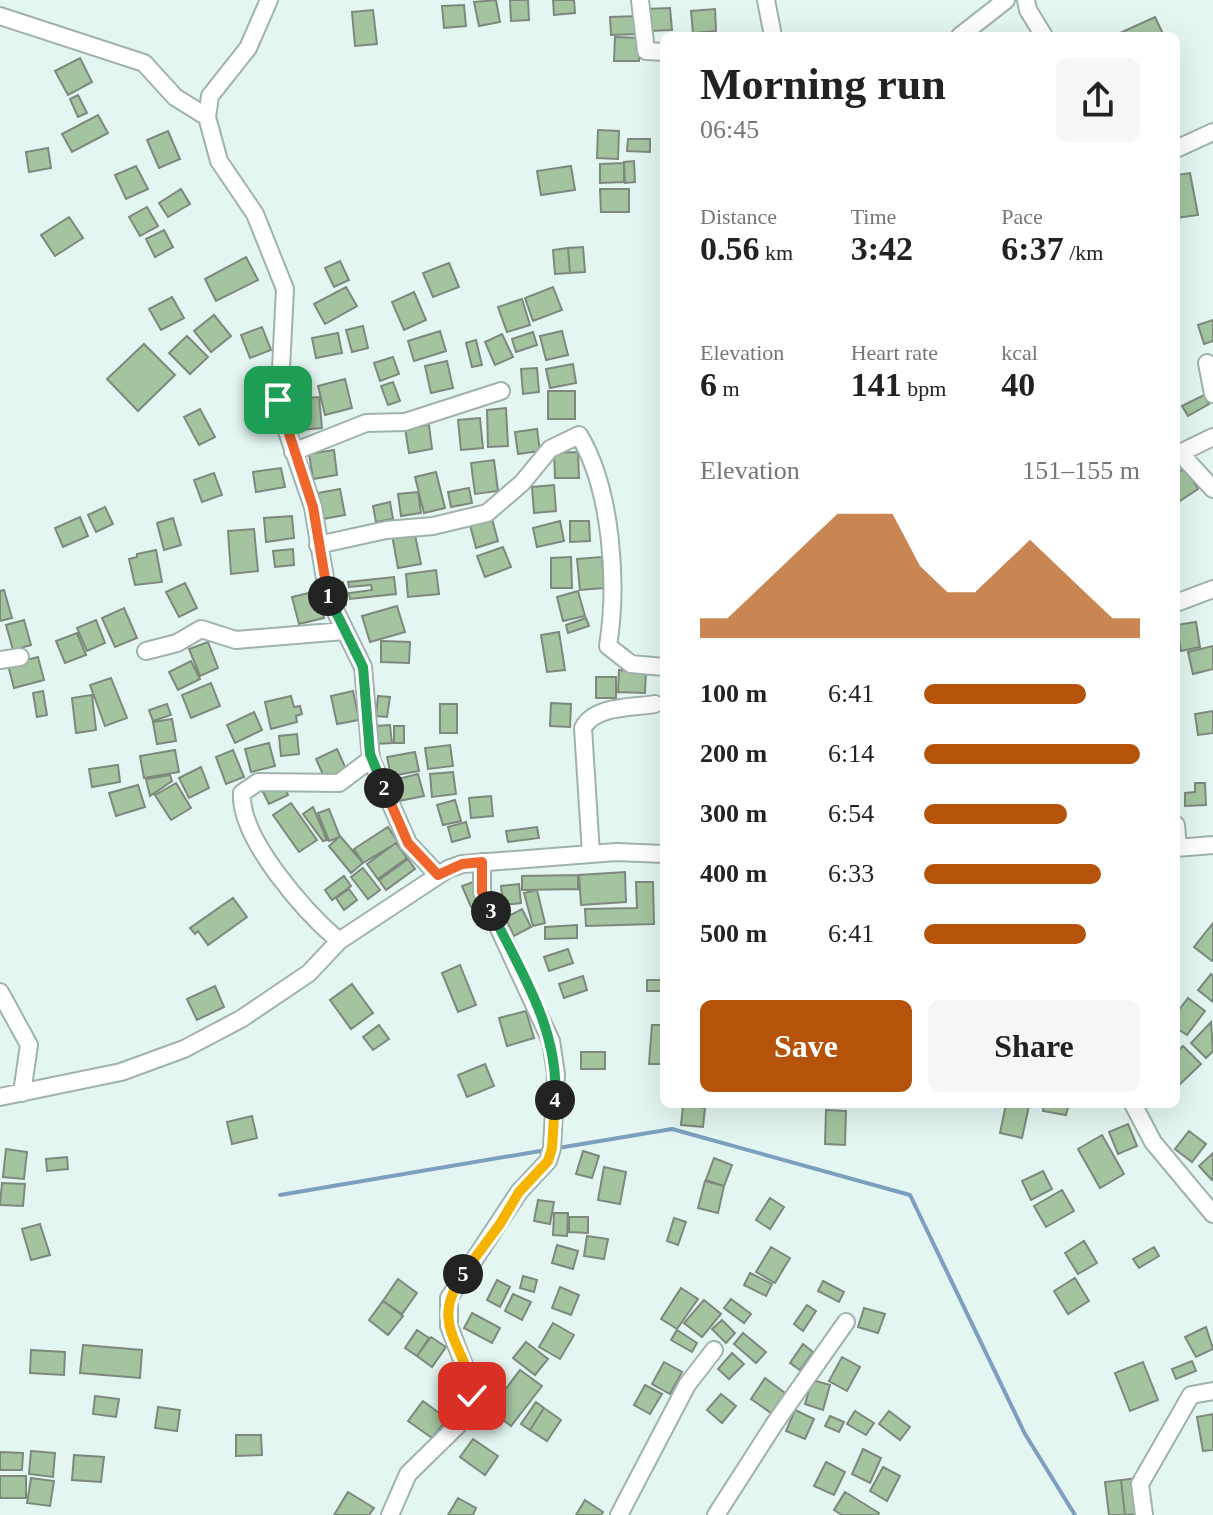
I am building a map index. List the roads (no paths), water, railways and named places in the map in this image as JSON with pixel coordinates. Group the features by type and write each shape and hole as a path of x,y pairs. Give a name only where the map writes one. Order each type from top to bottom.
{"street":[{"path":"269,0 248,48 210,96 207,117 219,161 255,214 283,280 286,303 278,400 313,507 328,596 363,667 371,759 408,843 438,875"},
{"path":"640,0 646,51 660,52"},
{"path":"766,0 772,32"},
{"path":"965,32 1006,0"},
{"path":"1026,0 1028,10 1042,32"},
{"path":"0,16 144,63 175,97 207,117"},
{"path":"1180,147 1213,132"},
{"path":"1207,363 1213,394"},
{"path":"293,452 366,423 405,422 501,391"},
{"path":"318,545 386,530 433,526 487,513 522,483 550,449 579,435 594,459 609,544 613,615 608,646 631,664 660,667"},
{"path":"1180,453 1213,437"},
{"path":"1180,456 1213,489"},
{"path":"1180,601 1213,589"},
{"path":"146,651 177,643 201,629 236,640 344,631"},
{"path":"0,660 20,657"},
{"path":"591,854 583,728 588,718 603,712 655,704"},
{"path":"339,941 309,916 283,882 241,809 242,793 258,782 339,783 371,759"},
{"path":"1180,848 1213,845"},
{"path":"0,1097 121,1072 184,1049 241,1019 297,981 339,941 438,875 462,864 591,854 660,854"},
{"path":"390,1515 408,1474 457,1426 470,1403 470,1381 449,1326 449,1298 519,1192 548,1161 552,1148 556,1074 551,1041 482,892 482,862"},
{"path":"0,992 29,1045 22,1093"},
{"path":"1135,1108 1153,1142 1213,1214"},
{"path":"716,1515 775,1423 846,1322"},
{"path":"619,1515 687,1385 714,1350"},
{"path":"1144,1515 1140,1484 1191,1395 1213,1391"}],"waterway":[{"path":"558,1148 672,1129 910,1195 1025,1434 1075,1515"},
{"path":"280,1195 546,1150"}]}
